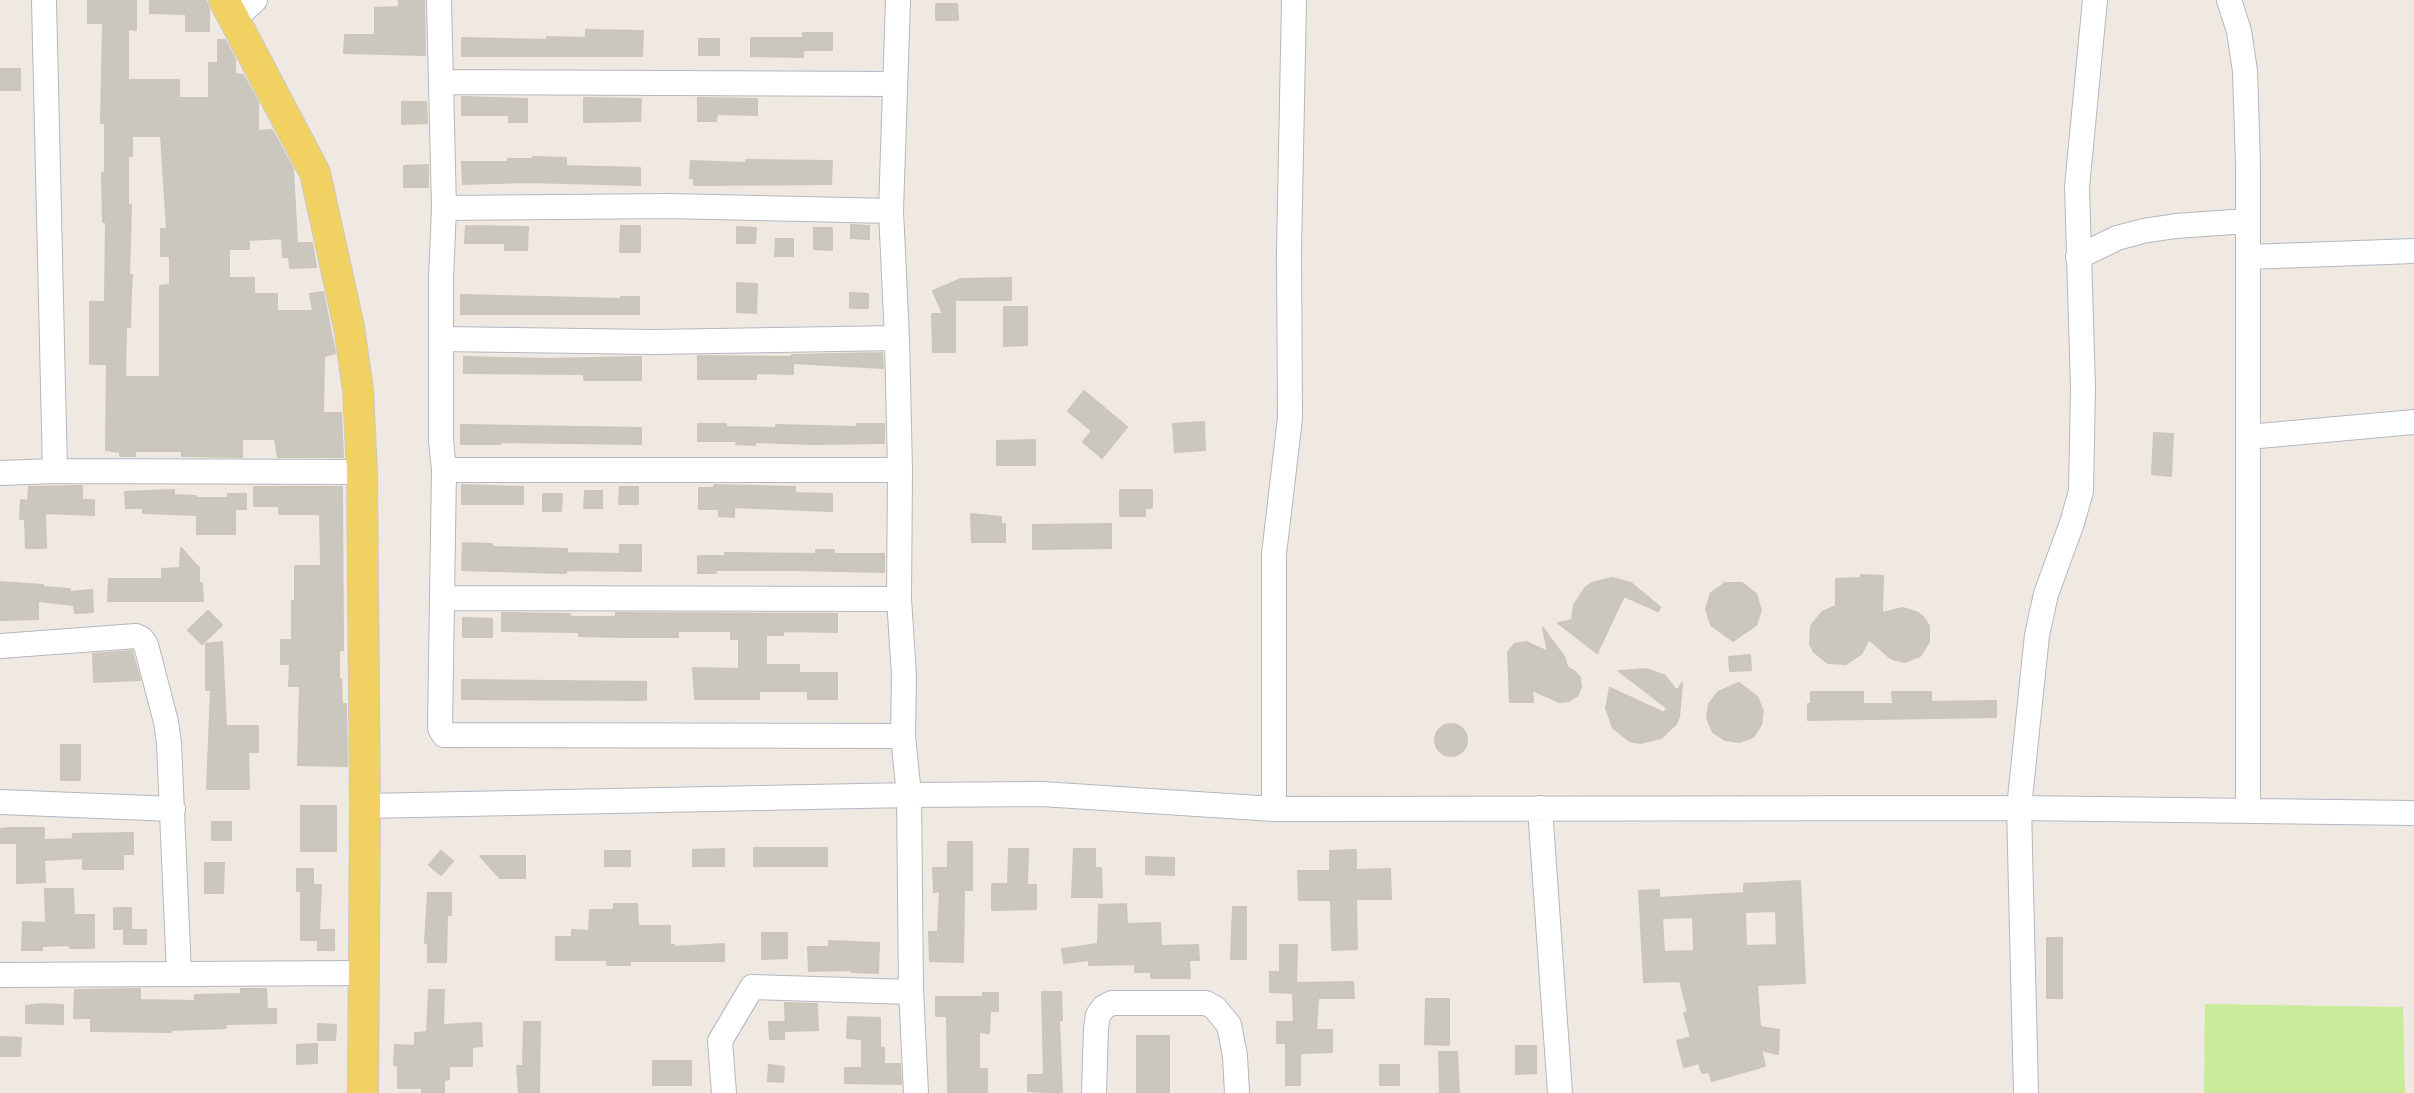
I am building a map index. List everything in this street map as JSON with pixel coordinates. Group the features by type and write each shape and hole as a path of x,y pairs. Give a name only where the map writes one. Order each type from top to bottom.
{"main road":[{"path":"238,6 315,173 349,327 358,390 362,472 365,806 363,1093"}],"street":[{"path":"44,0 55,471"},
{"path":"439,0 444,208 441,278 441,441 444,470 440,728 444,735 903,736"},
{"path":"898,0 891,211 900,470 899,599 904,675 903,736 909,795 911,992 916,1093"},
{"path":"1274,809 1274,554 1290,418 1289,252 1294,0"},
{"path":"2026,1093 2019,808 2037,635 2046,594 2081,491 2083,388 2077,187 2095,0"},
{"path":"2229,0 2239,31 2245,71 2248,164 2248,811"},
{"path":"443,82 894,84"},
{"path":"444,208 669,206 891,211"},
{"path":"2078,257 2117,238 2143,231 2247,221"},
{"path":"2248,257 2414,251"},
{"path":"442,339 654,342 897,338"},
{"path":"2248,437 2414,422"},
{"path":"444,470 900,470"},
{"path":"0,473 362,472"},
{"path":"443,598 899,599"},
{"path":"0,646 136,636 146,645 166,722 173,809 179,974"},
{"path":"365,806 1042,794 1274,809 2019,808 2414,813"},
{"path":"0,802 173,809"},
{"path":"1540,808 1560,1093"},
{"path":"0,975 363,973"},
{"path":"724,1093 720,1041 752,987 911,992"},
{"path":"1094,1093 1098,1015 1112,1003 1206,1003 1215,1008 1229,1025 1237,1093"}],"green space":[{"path":"2205,1004 2403,1007 2405,1093 2204,1093"}],"building":[{"path":"88,0 136,0 136,30 128,29 128,80 179,80 179,98 209,98 209,63 218,63 218,40 225,40 235,59 235,74 243,75 258,102 258,131 272,130 293,169 297,243 312,243 316,267 290,268 289,257 283,257 282,238 249,240 249,249 229,249 229,278 254,278 254,294 277,294 277,311 313,311 310,294 323,292 335,353 324,356 323,413 341,413 343,457 278,457 275,439 242,439 242,457 182,456 182,451 135,451 135,456 120,456 120,452 106,450 107,364 90,364 90,302 105,302 106,222 103,222 102,173 105,173 105,123 101,123 103,23 88,23","holes":["132,136 161,136 167,229 161,229 161,256 170,256 170,285 160,286 160,377 125,377 126,326 130,327 132,275 129,275 131,205 128,205 128,156 132,156"]},
{"path":"150,0 206,0 209,31 186,31 186,14 150,13"},
{"path":"399,0 424,0 425,55 344,53 345,35 375,35 375,8 399,7"},
{"path":"936,4 957,4 958,20 936,20"},
{"path":"586,30 643,31 642,56 462,56 462,38 586,38"},
{"path":"803,33 832,33 832,50 803,50"},
{"path":"751,38 802,38 803,57 751,56"},
{"path":"699,39 719,39 719,55 699,55"},
{"path":"0,69 20,69 20,90 0,90"},
{"path":"462,97 527,99 527,122 509,122 509,115 462,115"},
{"path":"584,98 641,99 640,121 584,122"},
{"path":"698,98 757,99 757,115 717,114 716,121 698,121"},
{"path":"402,102 426,102 427,123 402,124"},
{"path":"566,158 566,166 640,168 640,185 463,184 462,162 508,162 508,159"},
{"path":"746,160 832,161 831,184 694,185 694,178 690,178 691,161 746,163"},
{"path":"428,165 428,187 404,187 404,166"},
{"path":"851,225 869,226 869,239 851,238"},
{"path":"466,226 528,227 527,250 505,250 505,243 465,243"},
{"path":"621,226 640,226 640,252 620,252"},
{"path":"737,227 756,228 755,243 737,243"},
{"path":"814,228 832,228 832,250 814,249"},
{"path":"776,239 793,239 793,256 775,256"},
{"path":"1011,278 1011,300 955,300 955,352 933,352 932,314 943,314 933,291 961,279"},
{"path":"737,283 757,284 756,313 737,312"},
{"path":"850,293 868,294 868,308 850,308"},
{"path":"461,295 639,297 639,314 461,314"},
{"path":"1004,307 1027,307 1027,345 1004,346"},
{"path":"882,353 883,368 793,363 793,374 756,373 756,379 698,379 698,356 792,357"},
{"path":"464,357 641,357 641,380 584,380 584,374 464,373"},
{"path":"1084,391 1127,427 1102,458 1083,442 1092,431 1068,411"},
{"path":"1204,422 1205,450 1175,452 1173,424"},
{"path":"698,424 776,428 776,425 857,427 857,424 884,424 884,443 755,442 755,445 736,444 737,441 698,441"},
{"path":"461,425 641,428 641,444 461,444"},
{"path":"2154,433 2173,434 2171,476 2152,474"},
{"path":"1035,440 1035,465 997,465 997,441"},
{"path":"462,485 523,487 523,504 462,504"},
{"path":"714,485 795,487 795,493 832,494 832,511 734,507 734,517 719,516 719,509 699,509 699,488 714,488"},
{"path":"82,486 82,500 94,500 94,515 45,513 46,548 26,548 25,519 20,519 21,500 28,501 29,487"},
{"path":"254,487 342,487 343,650 339,650 339,679 342,704 346,704 347,766 298,765 300,686 289,686 290,664 281,664 281,640 292,640 295,566 321,566 320,514 279,514 279,506 254,506"},
{"path":"620,487 638,487 638,504 619,504"},
{"path":"174,490 174,495 196,498 228,498 228,494 246,494 246,509 235,509 235,534 197,534 197,515 143,513 143,508 126,508 125,492"},
{"path":"1120,490 1152,490 1152,508 1145,508 1145,516 1120,516"},
{"path":"585,491 602,491 602,508 584,508"},
{"path":"543,494 562,494 561,511 543,511"},
{"path":"971,514 1001,517 1001,525 1005,524 1005,542 972,542"},
{"path":"1111,524 1111,548 1033,549 1033,525"},
{"path":"463,543 567,549 567,553 620,554 620,545 641,545 641,571 566,570 566,573 462,570"},
{"path":"181,548 199,568 203,601 108,601 109,579 162,579 162,569 180,568"},
{"path":"816,550 834,550 834,554 884,554 884,572 716,570 716,573 698,573 698,556 725,556 725,553 816,554"},
{"path":"1861,575 1883,576 1882,613 1903,608 1924,618 1929,626 1929,642 1920,656 1904,662 1896,660 1869,639 1861,654 1846,664 1828,663 1814,652 1810,644 1811,626 1822,612 1836,606 1836,579 1861,578"},
{"path":"1612,578 1631,583 1660,607 1658,611 1624,596 1597,653 1558,623 1572,620 1574,605 1585,588"},
{"path":"0,582 43,585 70,589 70,592 92,590 93,612 75,613 74,605 38,601 38,619 0,620"},
{"path":"1725,583 1742,583 1756,594 1761,610 1756,625 1733,641 1711,625 1706,609 1711,593"},
{"path":"208,611 222,625 202,644 188,630"},
{"path":"502,613 570,614 570,617 616,617 616,613 837,614 837,632 783,631 783,635 766,635 766,665 799,665 799,673 837,673 837,699 808,699 808,691 759,691 759,699 695,699 693,668 739,669 739,639 731,639 731,631 678,631 678,637 626,637 579,636 579,632 502,631"},
{"path":"463,618 492,619 492,637 463,637"},
{"path":"1543,628 1565,658 1567,667 1580,678 1581,687 1577,696 1560,702 1532,690 1533,702 1510,702 1508,652 1515,644 1526,642 1548,652"},
{"path":"222,642 226,726 258,726 258,752 248,752 249,789 207,789 211,690 206,690 206,644"},
{"path":"132,651 140,680 94,682 93,654"},
{"path":"1750,655 1751,670 1730,671 1729,657"},
{"path":"1646,669 1665,676 1677,691 1682,683 1676,724 1661,738 1640,743 1630,741 1613,728 1606,708 1610,688 1664,713 1667,708 1619,671"},
{"path":"462,680 646,682 646,700 462,699"},
{"path":"1739,683 1757,697 1763,711 1761,725 1753,737 1739,742 1725,740 1713,732 1707,718 1709,704 1718,692"},
{"path":"1811,692 1863,692 1863,704 1893,704 1892,692 1931,692 1931,702 1996,701 1996,717 1808,720"},
{"path":"1451,724 1462,729 1467,740 1462,751 1451,756 1440,751 1435,740 1440,729"},
{"path":"61,745 80,745 80,780 61,780"},
{"path":"301,806 336,806 336,851 301,851"},
{"path":"212,822 231,822 231,840 212,840"},
{"path":"44,828 44,840 73,839 73,834 133,833 133,854 123,854 123,869 83,869 83,858 44,860 45,882 17,883 17,843 0,843 0,829"},
{"path":"948,842 972,842 972,890 964,890 963,962 930,961 929,932 938,932 940,891 934,892 933,868 948,868"},
{"path":"754,848 827,848 827,866 754,866"},
{"path":"724,849 724,866 693,866 693,850"},
{"path":"1009,849 1028,849 1027,885 1036,885 1036,909 992,910 992,884 1008,884"},
{"path":"1074,849 1095,849 1095,868 1101,868 1102,897 1072,897"},
{"path":"1356,850 1356,870 1390,869 1391,899 1356,899 1357,949 1332,950 1331,900 1299,900 1298,871 1330,871 1330,851"},
{"path":"441,851 453,861 441,875 429,865"},
{"path":"605,851 630,851 630,866 605,866"},
{"path":"480,856 525,856 525,878 500,878"},
{"path":"1146,857 1174,858 1174,875 1146,874"},
{"path":"205,863 224,863 223,893 205,893"},
{"path":"297,869 313,869 313,885 321,885 319,930 334,930 334,950 318,950 318,940 301,940 301,891 297,891"},
{"path":"1800,881 1805,983 1757,985 1760,1027 1779,1030 1778,1054 1761,1050 1765,1066 1712,1081 1709,1072 1702,1073 1699,1063 1684,1067 1677,1041 1691,1037 1680,981 1644,982 1639,891 1659,890 1659,898 1744,893 1744,884","holes":["1776,911 1777,945 1746,946 1745,912","1693,917 1694,951 1664,952 1662,918"]},
{"path":"45,889 73,889 74,915 94,915 94,948 70,948 70,945 22,950 23,922 46,923"},
{"path":"428,893 451,893 446,962 428,962 428,943 425,943"},
{"path":"614,904 637,904 638,926 670,926 670,945 674,947 724,944 724,961 630,961 630,965 607,965 607,960 556,960 556,937 572,937 572,930 589,931 590,910 614,910"},
{"path":"1126,904 1127,924 1160,923 1161,946 1198,945 1199,960 1189,960 1190,978 1151,978 1151,972 1135,972 1135,964 1089,965 1089,960 1064,963 1062,949 1098,944 1099,905"},
{"path":"1233,907 1246,907 1246,959 1231,959"},
{"path":"114,908 131,908 131,929 114,929"},
{"path":"124,930 146,930 146,944 124,944"},
{"path":"762,933 787,933 787,958 762,959"},
{"path":"2047,938 2062,938 2062,998 2047,998"},
{"path":"829,941 879,943 878,973 809,971 808,947 829,947"},
{"path":"1280,945 1297,945 1296,983 1353,982 1354,998 1318,998 1316,1030 1332,1030 1332,1052 1300,1053 1300,1085 1286,1085 1286,1043 1277,1043 1277,1022 1294,1022 1293,993 1270,992 1270,972 1280,972"},
{"path":"140,989 140,1000 195,1001 195,995 241,994 241,989 266,989 267,1009 276,1009 276,1023 225,1024 226,1028 171,1032 91,1031 91,1018 74,1018 75,990"},
{"path":"429,990 444,990 443,1025 481,1023 482,1046 472,1047 472,1066 449,1066 444,1093 422,1093 422,1088 398,1088 398,1066 394,1065 395,1045 415,1046 415,1033 427,1032"},
{"path":"1042,992 1061,992 1062,1093 1028,1091 1028,1075 1044,1075"},
{"path":"983,993 998,993 998,1011 990,1011 989,1033 979,1032 979,1069 987,1069 987,1092 948,1093 947,1016 936,1016 936,997 983,997"},
{"path":"1426,999 1449,999 1449,1045 1425,1044"},
{"path":"785,1003 817,1004 818,1030 786,1031"},
{"path":"63,1005 63,1024 26,1023 26,1006"},
{"path":"848,1017 880,1018 880,1048 884,1048 884,1064 900,1064 901,1084 845,1083 845,1068 862,1068 862,1039 847,1038"},
{"path":"524,1022 540,1022 539,1093 519,1093 517,1066 523,1066"},
{"path":"769,1022 784,1022 784,1039 770,1039"},
{"path":"318,1024 336,1025 335,1040 318,1040"},
{"path":"1137,1036 1169,1036 1169,1093 1137,1093"},
{"path":"0,1037 21,1038 20,1056 0,1056"},
{"path":"317,1044 317,1063 297,1064 297,1045"},
{"path":"1516,1046 1536,1046 1536,1073 1516,1074"},
{"path":"1439,1052 1457,1052 1459,1093 1440,1093"},
{"path":"653,1061 691,1061 691,1085 653,1085"},
{"path":"769,1065 784,1067 783,1082 768,1081"},
{"path":"1380,1065 1399,1065 1399,1085 1380,1085"}]}
